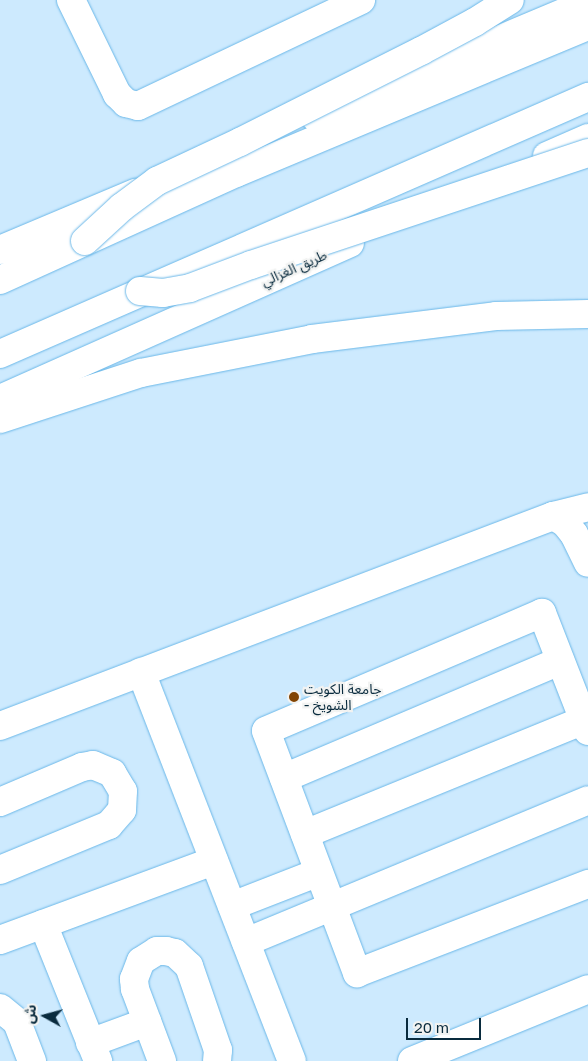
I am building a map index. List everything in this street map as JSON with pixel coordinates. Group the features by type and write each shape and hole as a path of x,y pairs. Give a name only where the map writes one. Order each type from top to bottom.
{"main road":[{"path":"71,0 117,94 126,103 138,106 361,0"},
{"path":"85,241 122,207 157,181 421,52 510,0"},
{"path":"0,250 588,2"},
{"path":"0,280 236,173 588,26"},
{"path":"0,354 140,291 588,97"},
{"name":"طريق الغزالي","path":"0,399 588,138"},
{"path":"140,291 163,293 190,288 251,265 588,153"},
{"path":"0,419 141,373 312,339 496,316 588,314"},
{"path":"0,726 553,516 588,507"},
{"path":"553,516 565,524 574,534 588,563"},
{"path":"305,834 586,726 542,613 266,731 357,973 588,884"},
{"path":"284,778 560,661"},
{"path":"141,672 292,1061"},
{"path":"0,802 82,767 93,765 112,773 121,786 124,801 122,810 109,825 0,870"},
{"path":"246,942 588,800"},
{"path":"0,940 214,861"},
{"path":"232,906 319,872"},
{"path":"42,924 94,1052 148,1022"},
{"path":"162,1061 135,989 136,970 141,961 157,951 175,953 189,966 218,1050 217,1061"},
{"path":"412,1061 588,989"},
{"path":"0,1008 17,1022 32,1061"}],"place":[{"name":"جامعة الكويت - الشويخ","path":"294,697"}]}
